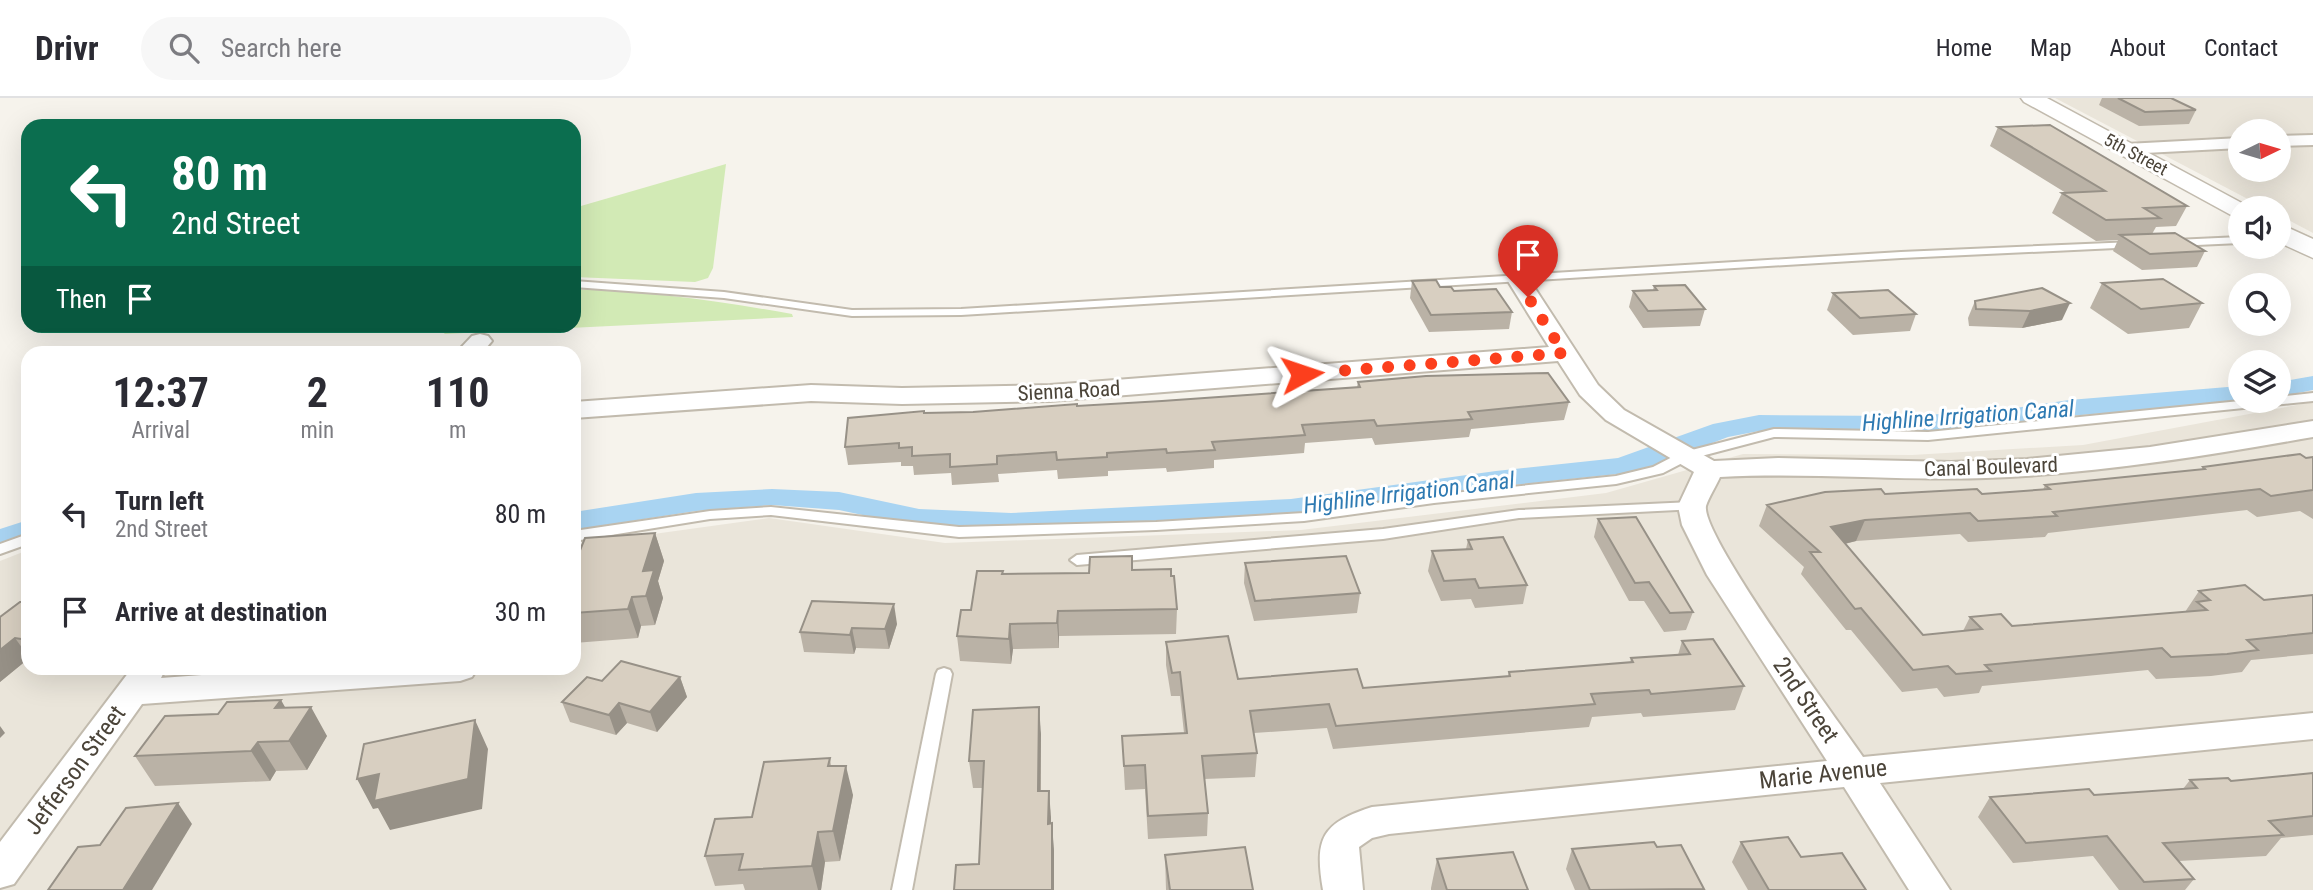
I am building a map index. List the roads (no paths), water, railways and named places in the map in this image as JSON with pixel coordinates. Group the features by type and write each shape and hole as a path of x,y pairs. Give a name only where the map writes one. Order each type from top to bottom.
{"street":[{"name":"5th Street","path":"2031,98 2228,204"},
{"path":"2291,141 2313,140"},
{"path":"2126,149 2228,144"},
{"path":"1517,278 1589,390 1615,415 1709,469 1692,506"},
{"name":"Sienna Road","path":"581,409 811,393 902,396 1050,393 1564,353"},
{"name":"Canal Boulevard","path":"1709,469 1746,466 1948,471 2043,466 2141,457 2313,429"},
{"name":"2nd Street","path":"1692,506 1692,517 1716,562 1930,890"},
{"path":"141,680 286,675"},
{"name":"Jefferson Street","path":"0,872 141,680"},
{"name":"Marie Avenue","path":"1343,890 1336,853 1340,842 1356,827 1389,819 1853,770 1976,761 2313,726"}],"lane":[{"path":"2159,244 2228,241"},
{"path":"581,285 724,295 852,313 961,312 1901,255 2145,244"},
{"path":"581,535 755,511 959,532 1156,526 1304,517 1434,499 1616,480 1658,470 1684,455 1774,433 1928,436 2313,397"},
{"path":"1077,560 1383,534 1519,514 1692,506"},
{"path":"0,549 21,542"},
{"path":"902,890 944,674"}],"waterway":[{"name":"Highline Irrigation Canal","path":"2291,387 2313,383"},
{"name":"Highline Irrigation Canal","path":"581,520 696,502 772,497 839,501 919,518 1011,522 1291,508 1496,479 1618,466 1637,462 1722,430 1759,423 1904,424 1995,419 2069,408 2228,395"},
{"name":"Highline Irrigation Canal","path":"0,539 21,532"}]}
